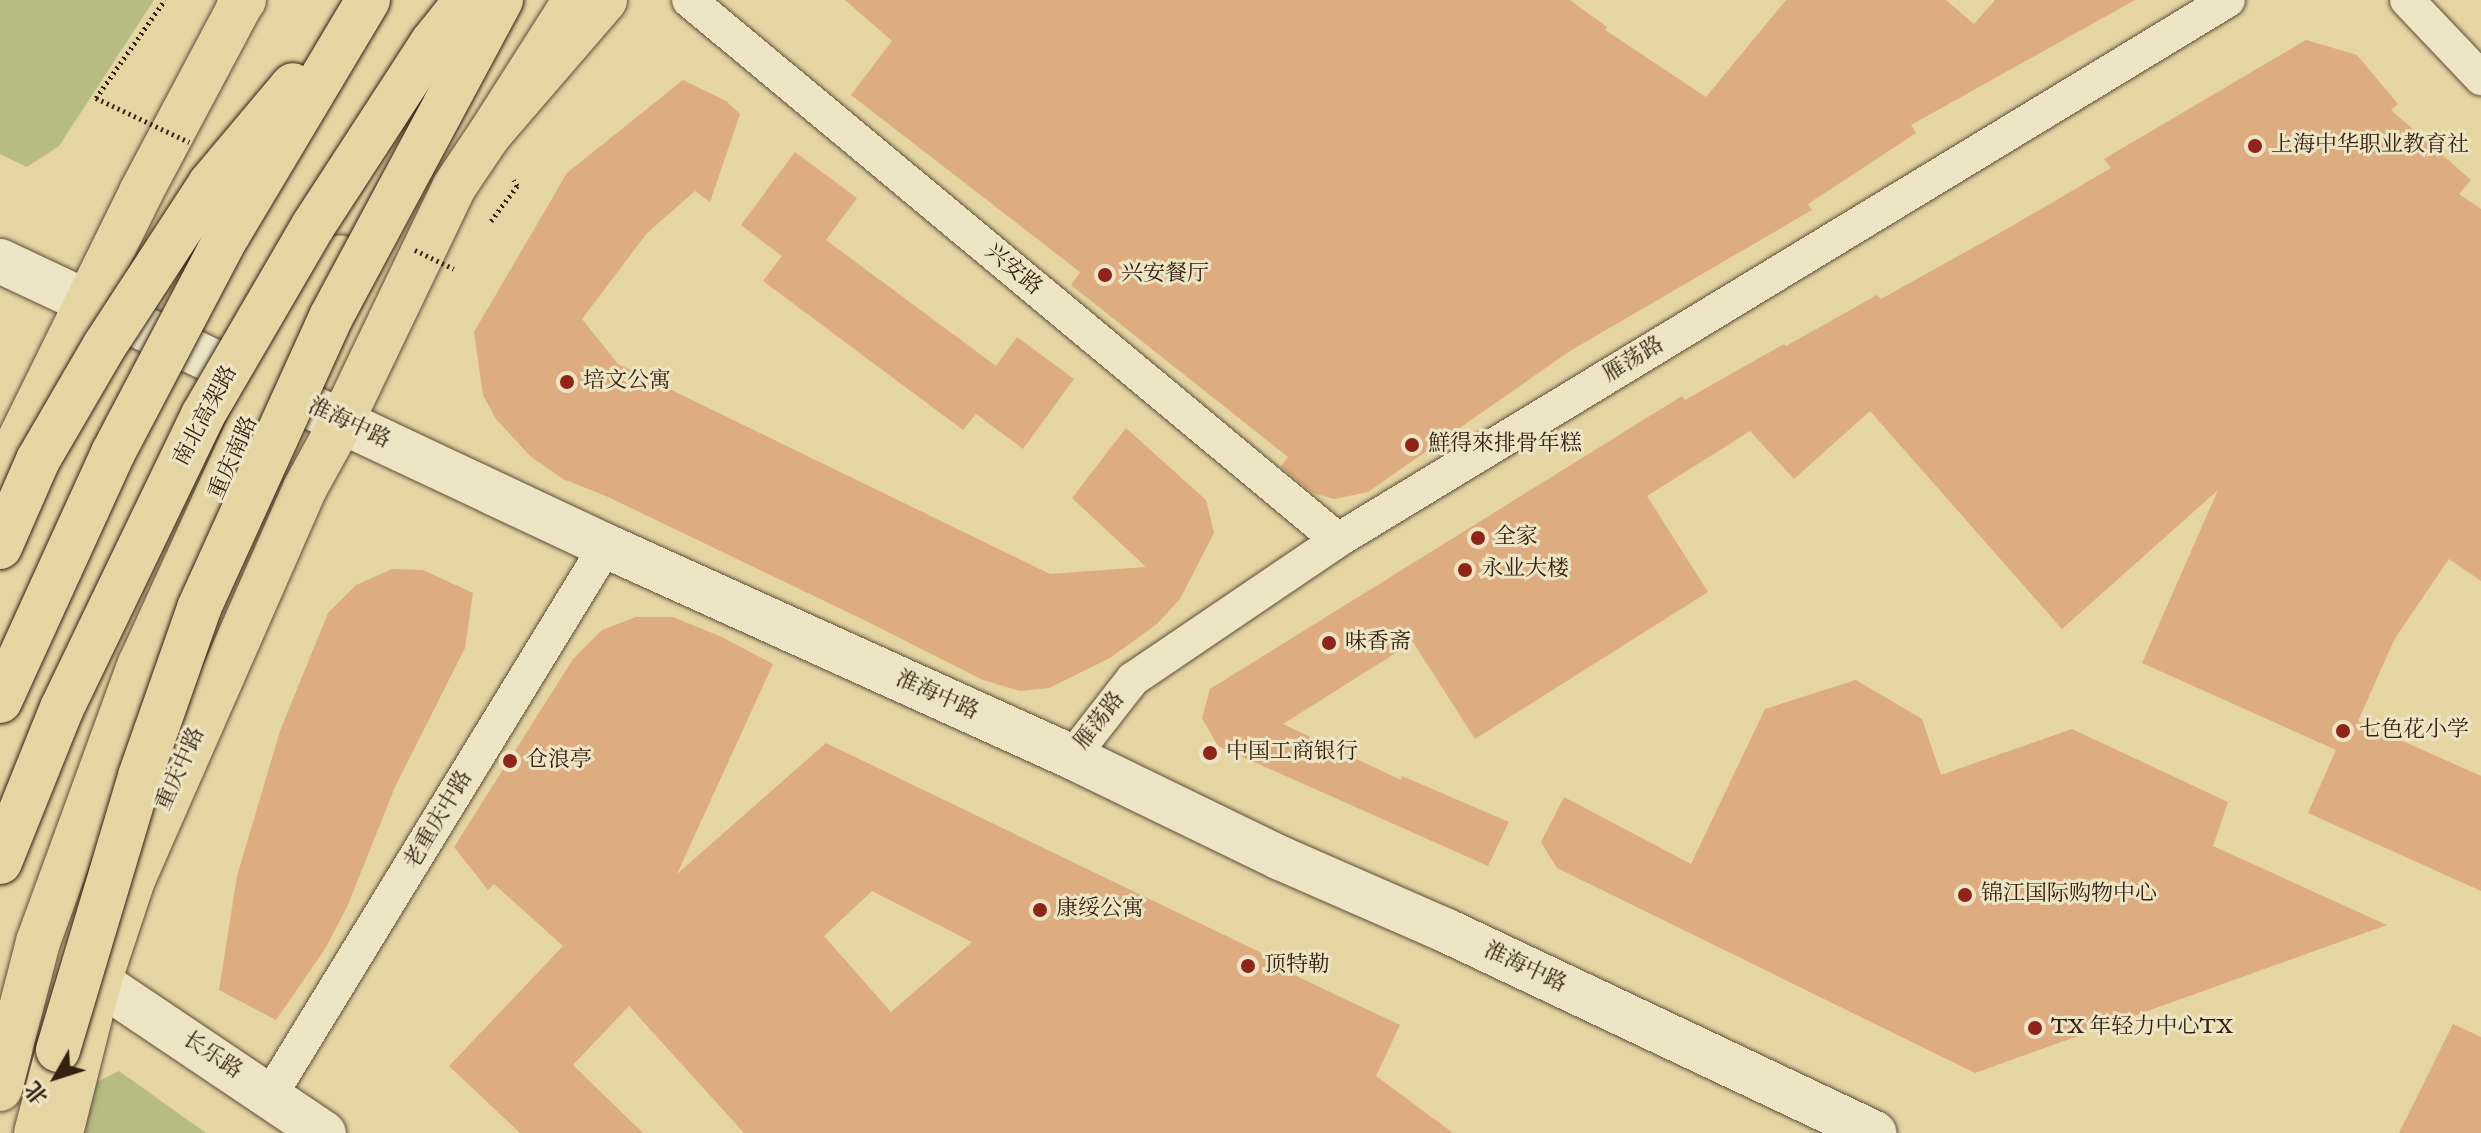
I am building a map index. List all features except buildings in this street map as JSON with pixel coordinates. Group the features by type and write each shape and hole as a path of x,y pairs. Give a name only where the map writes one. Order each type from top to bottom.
{"main road":[{"path":"0,715 80,498 153,332 347,0"},
{"path":"0,547 46,447 105,345 201,197 366,0"},
{"path":"0,701 113,453 149,384 222,245 366,0"},
{"name":"南北高架路","path":"0,862 62,708 203,415 313,226 432,43 466,0"},
{"name":"重庆南路","path":"38,942 140,664 267,385 484,0"},
{"path":"36,1133 140,776 199,608 331,317 501,0"},
{"path":"342,421 454,187 575,0"},
{"path":"489,135 605,0"},
{"path":"0,479 141,192 242,3"},
{"path":"322,289 454,187"},
{"name":"淮海中路","path":"0,261 606,546 1072,757 1280,858 1445,930 1874,1133"},
{"name":"重庆中路","path":"61,1133 99,982 133,880 299,502 342,421"},
{"path":"0,1089 38,942 133,880"},
{"name":"长乐路","path":"99,982 271,1094 324,1133"}],"street":[{"name":"兴安路","path":"689,0 1338,540"},
{"name":"雁荡路","path":"1072,757 1133,679 1338,540 2228,0"},
{"path":"2407,0 2481,78"},
{"name":"老重庆中路","path":"271,1094 606,546"}],"path":[{"path":"96,98 165,0"}],"green space":[{"path":"0,0 154,0 59,146 27,167 0,154"},
{"path":"119,1071 206,1133 83,1133 97,1082"}],"place":[{"name":"上海中华职业教育社","path":"2255,146"},
{"name":"兴安餐厅","path":"1105,275"},
{"name":"培文公寓","path":"567,382"},
{"name":"鮮得來排骨年糕","path":"1412,445"},
{"name":"全家","path":"1478,538"},
{"name":"永业大楼","path":"1465,570"},
{"name":"味香斋","path":"1329,643"},
{"name":"七色花小学","path":"2343,731"},
{"name":"中国工商银行","path":"1210,753"},
{"name":"仓浪亭","path":"510,761"},
{"name":"锦江国际购物中心","path":"1965,895"},
{"name":"康绥公寓","path":"1040,910"},
{"name":"顶特勒","path":"1248,966"},
{"name":"TX 年轻力中心TX","path":"2035,1028"}]}
